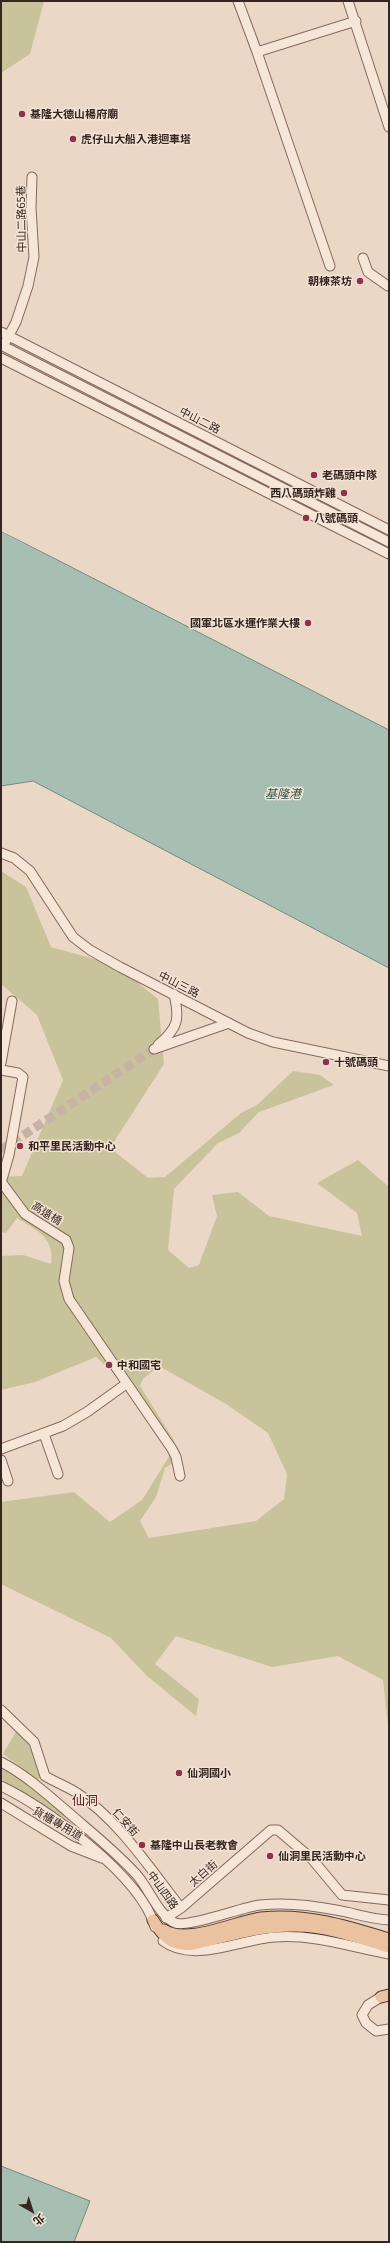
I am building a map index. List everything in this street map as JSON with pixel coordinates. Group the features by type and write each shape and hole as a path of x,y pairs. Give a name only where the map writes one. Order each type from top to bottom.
{"main road":[{"path":"153,1920 162,1935 173,1943 188,1945 205,1936 261,1918 298,1916 323,1920 389,1939"},
{"path":"205,1936 261,1928 297,1926 322,1929 389,1947"}],"street":[{"path":"238,1 257,52 330,266"},
{"path":"348,1 356,21 389,127"},
{"path":"257,52 356,21"},
{"name":"中山二路65巷","path":"2,347 5,334 28,286 34,257 31,208 32,177"},
{"path":"363,258 368,272 388,286"},
{"name":"中山二路","path":"5,334 389,530"},
{"path":"2,347 389,542"},
{"path":"1,358 389,554"},
{"name":"中山三路","path":"1,852 14,858 30,871 73,936 90,950 248,1033 273,1042 389,1066"},
{"path":"174,994 178,1015 173,1032 154,1049 229,1023"},
{"path":"1,1063 12,1001"},
{"path":"1,1070 24,1077 2,1183"},
{"name":"高遠橋","path":"2,1183 25,1214 66,1240 68,1251 64,1281 69,1299 126,1384"},
{"path":"1,1449 44,1434 87,1412 126,1384 172,1449 176,1457 180,1476"},
{"path":"44,1434 58,1474"},
{"path":"1,1460 8,1481"},
{"name":"仁安街","path":"1,1710 34,1742 45,1776 77,1793 98,1810 142,1858 181,1908"},
{"name":"中山四路","path":"1,1762 37,1786 101,1839 146,1886 166,1918 175,1923 187,1924 243,1908 278,1904 304,1905 337,1910 367,1918 389,1920"},
{"path":"1,1786 18,1794 94,1847 136,1894 153,1920 156,1931 162,1939 173,1948 186,1951 282,1937 311,1937 389,1954"},
{"name":"貨櫃專用道","path":"1,1803 71,1846 105,1859"},
{"name":"太白街","path":"166,1918 181,1908 271,1830 278,1830 312,1859 342,1895 389,1900"},
{"path":"386,2000 368,2005 362,2015 366,2023 376,2031 389,2029"}],"shaded area":[{"path":"1,1 44,1 30,54 1,73"},
{"path":"1,871 26,887 51,947 116,965 158,999 164,1064 110,1148 148,1178 165,1177 241,1113 257,1105 293,1071 320,1075 334,1085 259,1112 239,1133 218,1143 174,1189 168,1250 189,1268 199,1265 217,1216 212,1195 238,1192 269,1216 362,1236 357,1213 317,1183 358,1160 389,1187 389,1734 383,1680 338,1656 272,1667 176,1636 155,1664 199,1699 196,1716 147,1676 111,1638 1,1584 1,1502 74,1492 110,1522 142,1500 170,1455 120,1379 96,1357 35,1382 1,1390 1,1256 23,1255 51,1264 51,1255 50,1247 43,1235 17,1218 6,1233 1,1232 1,1177 22,1176 63,1080 37,1015 1,984","holes":["159,1366 226,1404 268,1433 287,1474 284,1499 256,1521 149,1538 140,1521 156,1497 165,1468 181,1458 173,1439 140,1386 143,1379"]},
{"path":"18,1728 32,1743 43,1775 38,1780 3,1754"},
{"path":"1,1767 40,1791 75,1824 1,1779"}],"water":[{"name":"基隆港","path":"1,531 389,730 389,968 33,781 1,786"},
{"path":"1,2166 90,2201 74,2242 1,2242"}],"pier":[{"path":"2,529 150,605 1,531"}],"tunnel":[{"path":"1,1150 154,1049"}],"place":[{"name":"基隆大德山楊府廟","path":"22,114"},
{"name":"虎仔山大船入港迴車塔","path":"73,139"},
{"name":"朝棟茶坊","path":"360,281"},
{"name":"老碼頭中隊","path":"314,475"},
{"name":"西八碼頭炸雞","path":"344,493"},
{"name":"八號碼頭","path":"306,518"},
{"name":"國軍北區水運作業大樓","path":"308,623"},
{"name":"十號碼頭","path":"326,1062"},
{"name":"和平里民活動中心","path":"20,1146"},
{"name":"中和國宅","path":"109,1365"},
{"name":"仙洞國小","path":"179,1773"},
{"name":"基隆中山長老教會","path":"142,1845"},
{"name":"仙洞里民活動中心","path":"270,1856"}],"district":[{"name":"仙洞","path":"85,1800"}]}
